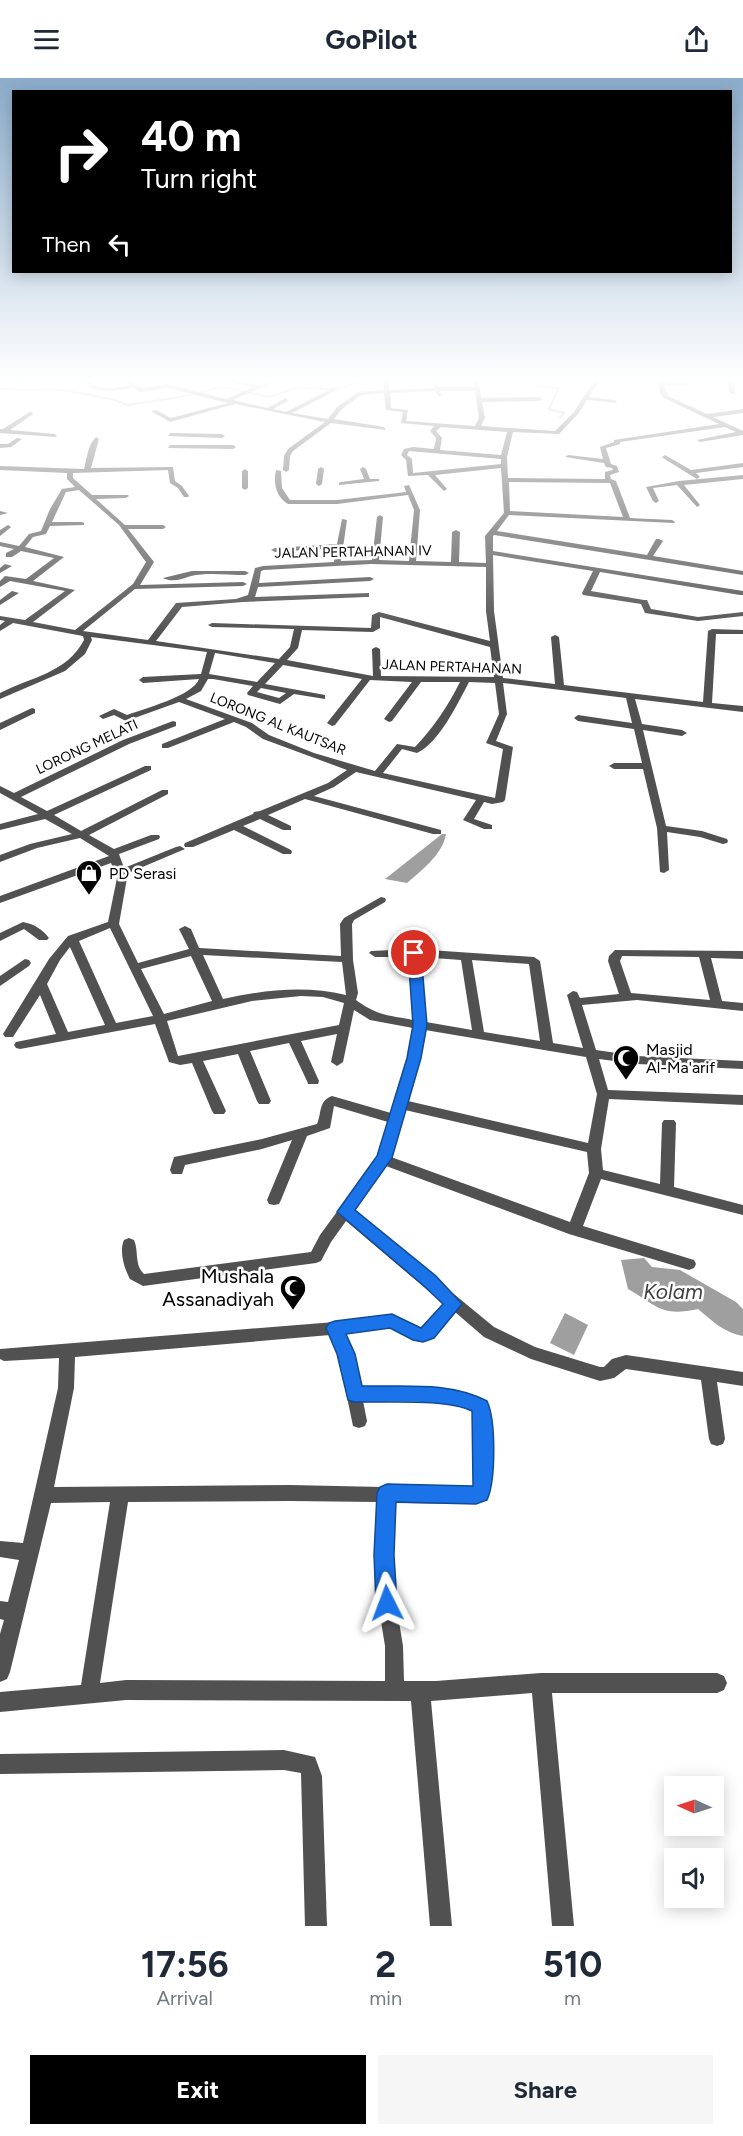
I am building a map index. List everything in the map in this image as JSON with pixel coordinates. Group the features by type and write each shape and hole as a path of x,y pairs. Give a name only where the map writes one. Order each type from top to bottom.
{"street":[{"path":"87,470 89,463"},
{"path":"0,468 70,471 130,463"},
{"path":"170,463 172,482 186,496"},
{"path":"284,463 279,489 288,502 337,502 410,493"},
{"path":"410,463 410,475"},
{"path":"607,463 608,466 615,467 616,472 607,473 608,481"},
{"path":"675,463 703,481"},
{"path":"691,472 743,465"},
{"path":"412,563 417,508 404,477 503,466 507,513 489,536 488,552 494,645 499,680"},
{"path":"319,484 321,469"},
{"path":"363,469 368,481"},
{"path":"0,696 58,671 75,660 88,639 81,633 95,615 134,587 142,578 150,562 124,527 70,479 70,471"},
{"path":"245,471 245,488"},
{"path":"430,473 444,489"},
{"path":"656,501 649,487 740,478 743,483"},
{"path":"341,484 377,480"},
{"path":"504,480 614,482 627,519"},
{"path":"679,483 697,505"},
{"path":"9,555 21,548 31,535 44,533 53,509 64,490 82,488"},
{"path":"92,497 126,496"},
{"path":"507,513 672,522"},
{"path":"375,562 380,517"},
{"path":"338,564 344,520"},
{"path":"48,524 82,524"},
{"path":"0,534 8,527"},
{"path":"124,527 163,527"},
{"path":"455,564 456,532"},
{"path":"491,532 743,573"},
{"path":"649,557 659,541"},
{"path":"0,544 60,557 28,581"},
{"path":"275,550 340,546"},
{"path":"488,552 597,571 741,590 743,614 692,618 648,610 644,602 586,593 597,571"},
{"name":"JALAN PERTAHANAN IV","path":"245,600 252,596 258,570 263,568 375,562 488,565"},
{"path":"142,578 176,578 196,573 245,573"},
{"path":"0,585 4,578 71,590 26,623"},
{"path":"255,585 370,579"},
{"path":"134,587 243,584"},
{"path":"0,603 15,593"},
{"path":"151,641 179,605 366,595"},
{"path":"212,626 375,630 376,615 379,614 494,645"},
{"name":"JALAN PERTAHANAN","path":"0,618 81,633 233,653 372,678 499,680 743,709"},
{"path":"0,629 12,620"},
{"path":"298,627 294,648 251,693 280,701 292,692 322,697"},
{"path":"707,704 713,648 712,631 743,632"},
{"path":"555,637 560,687"},
{"path":"332,723 372,678 376,649"},
{"name":"LORONG AL KAUTSAR","path":"181,698 198,689 212,650"},
{"path":"143,680 219,677 259,685"},
{"path":"389,719 418,680"},
{"path":"377,774 400,746 417,750 432,735 449,715 466,680"},
{"name":"LORONG AL KAUTSAR","path":"181,698 249,725 266,737 354,769 496,801 500,800 508,747 491,743 503,714 499,680"},
{"path":"630,695 662,828 664,870"},
{"path":"103,716 114,712 128,718 181,698"},
{"path":"0,727 32,711"},
{"path":"578,718 682,733"},
{"path":"165,746 234,719"},
{"name":"LORONG MELATI","path":"14,797 126,742 173,724"},
{"path":"614,766 647,766"},
{"path":"0,827 46,815 148,768"},
{"path":"120,873 331,785 354,769"},
{"path":"0,789 114,856 122,878 113,924 160,1018 173,1059 180,1061 344,1028"},
{"path":"0,859 34,846 81,835 165,792"},
{"path":"304,796 437,832"},
{"path":"482,798 468,820 488,827"},
{"path":"258,814 286,828"},
{"path":"234,825 287,852"},
{"path":"662,828 702,834 723,841"},
{"path":"0,900 114,856 155,837"},
{"path":"337,1062 351,1001 352,986 347,960 346,924 350,918 381,900"},
{"path":"9,1034 61,951 72,938 83,931 113,924"},
{"path":"0,938 23,925 33,929 43,938"},
{"path":"185,929 219,1003"},
{"path":"72,938 112,1028"},
{"path":"136,967 195,951 340,959"},
{"path":"375,953 414,953 534,961 546,1047"},
{"path":"129,1244 132,1273 135,1277 144,1280 316,1257 325,1239 383,1159 414,1058 420,1025 414,953"},
{"path":"626,996 614,961 616,953 743,955"},
{"path":"704,954 717,1005"},
{"path":"466,957 479,1036"},
{"path":"0,981 26,963"},
{"path":"41,984 63,1036"},
{"path":"20,1045 160,1018 219,1003 262,996 316,993 330,994 351,1001 366,1014 479,1036 637,1060 743,1065"},
{"path":"574,1230 596,1173 594,1149 603,1094 574,999 652,997 743,1007"},
{"path":"293,1038 313,1081"},
{"path":"242,1048 264,1101"},
{"path":"196,1058 219,1111"},
{"path":"603,1094 743,1100"},
{"path":"177,1170 179,1161 262,1144 325,1125 328,1104 332,1101 395,1119"},
{"path":"399,1104 594,1149"},
{"path":"667,1191 669,1123"},
{"path":"274,1200 302,1132"},
{"path":"383,1159 497,1204 574,1230 689,1264"},
{"path":"596,1173 743,1210"},
{"path":"345,1212 489,1332 531,1352 592,1372 608,1373 618,1364 626,1362 743,1379"},
{"path":"4,1354 67,1351 392,1321 423,1335 428,1333 453,1304"},
{"path":"335,1328 346,1354 359,1421"},
{"path":"0,1672 7,1611 28,1552 44,1495 66,1388 67,1351"},
{"path":"708,1374 717,1439"},
{"path":"44,1495 387,1493 464,1496 480,1493 482,1488 483,1411 476,1402 441,1396 354,1394"},
{"path":"387,1493 384,1555 387,1603 394,1646 395,1690"},
{"path":"89,1694 120,1495"},
{"path":"0,1550 28,1552"},
{"path":"0,1702 126,1690 420,1690 541,1683 717,1683"},
{"path":"541,1683 563,1926"},
{"path":"420,1690 441,1926"},
{"path":"0,1764 284,1760 308,1764 312,1788 316,1926"}],"water":[{"path":"442,834 446,834 436,855 407,883 385,879"},
{"name":"Kolam","path":"644,1258 652,1267 680,1270 736,1302 743,1309 743,1336 725,1329 698,1309 668,1311 628,1289 621,1260"},
{"path":"565,1313 588,1325 574,1355 550,1343"}],"place":[{"name":"PD Serasi","path":"89,896"},
{"name":"Masjid Al-Ma'arif","path":"626,1081"},
{"name":"Mushala Assanadiyah","path":"293,1311"}],"route":[{"path":"387,1603 384,1555 387,1493 464,1496 476,1495 482,1488 483,1411 480,1406 466,1399 441,1396 354,1394 346,1354 335,1328 392,1321 423,1335 428,1333 453,1304 430,1281 345,1212 384,1158 414,1058 420,1025 414,953"}]}
